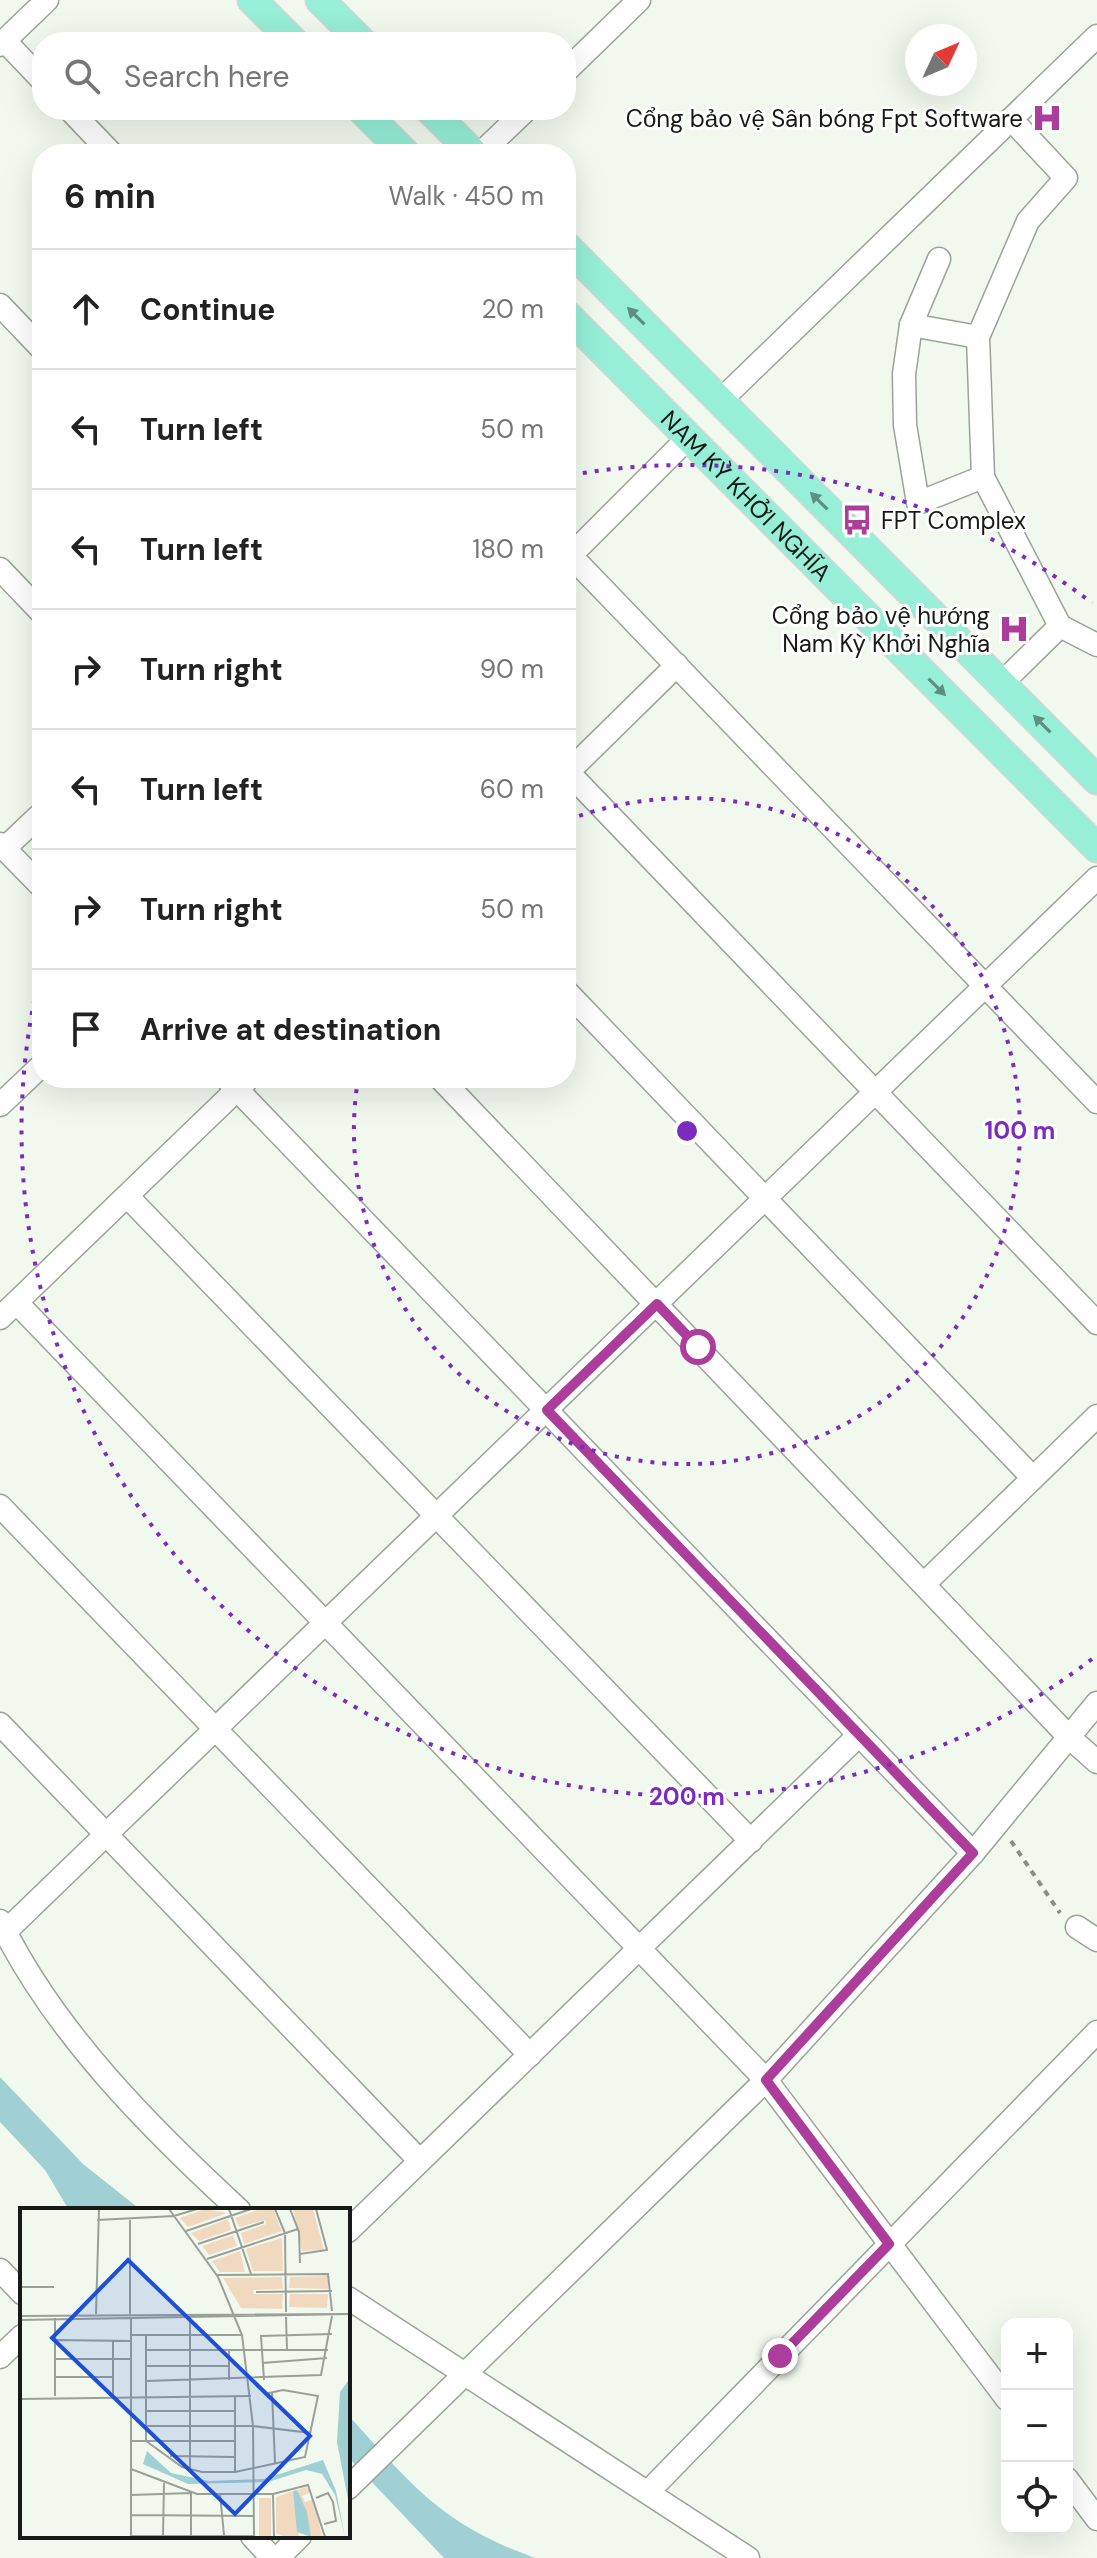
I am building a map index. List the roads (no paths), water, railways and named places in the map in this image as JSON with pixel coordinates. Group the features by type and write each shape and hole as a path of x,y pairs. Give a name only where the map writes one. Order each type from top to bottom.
{"main road":[{"path":"252,0 284,32"},
{"path":"320,0 352,32"},
{"path":"372,120 396,144"},
{"path":"441,120 466,144"},
{"path":"576,256 1097,780"},
{"name":"NAM KỲ KHỞI NGHĨA","path":"576,324 1097,848"}],"street":[{"path":"32,71 2,43 47,0"},
{"path":"576,61 639,0"},
{"path":"720,401 1097,36"},
{"path":"1011,119 1066,178 1028,221 978,337 983,477 1060,626 1097,645"},
{"path":"80,120 102,144"},
{"path":"488,144 515,120"},
{"path":"939,259 911,325 904,374 905,425 918,503 983,477"},
{"path":"0,305 32,339"},
{"path":"911,325 978,337"},
{"path":"576,549 689,437"},
{"path":"576,565 677,665 1097,1102"},
{"path":"0,569 32,603"},
{"path":"1002,683 1060,626"},
{"path":"576,764 677,665"},
{"path":"576,782 877,1091 1097,1323"},
{"path":"32,821 2,846 32,877"},
{"path":"237,2208 171,2146 100,2066 45,1995 3,1927 106,1835 1097,878"},
{"path":"576,1001 1033,1478"},
{"path":"0,1105 32,1075"},
{"path":"0,1318 127,1196 231,1088"},
{"path":"243,1088 973,1853"},
{"path":"450,1088 1070,1738 1097,1762"},
{"path":"127,1196 751,1841"},
{"path":"17,1303 766,2080 1001,2391"},
{"path":"924,1584 1097,1416"},
{"path":"0,1506 530,2055"},
{"path":"350,2486 766,2080 973,1853 1097,1703"},
{"path":"0,1724 420,2161"},
{"path":"350,2229 859,1735"},
{"path":"1077,1927 1097,1940"},
{"path":"649,2491 1097,2032"},
{"path":"0,2270 20,2291"},
{"path":"350,2299 748,2558"},
{"path":"0,2357 20,2338"},
{"path":"1073,2487 1097,2519"},
{"path":"254,2538 272,2558"},
{"path":"278,2558 298,2538"}],"water":[{"path":"0,2077 83,2164 138,2208 68,2208 45,2170 0,2122"},
{"path":"350,2417 391,2463 452,2517 503,2545 535,2558 444,2558 350,2459"}],"place":[{"name":"Cổng bảo vệ Sân bóng Fpt Software","path":"1047,118"},
{"name":"FPT Complex","path":"857,520"},
{"name":"Cổng bảo vệ hướng Nam Kỳ Khởi Nghĩa","path":"1014,629"}]}
